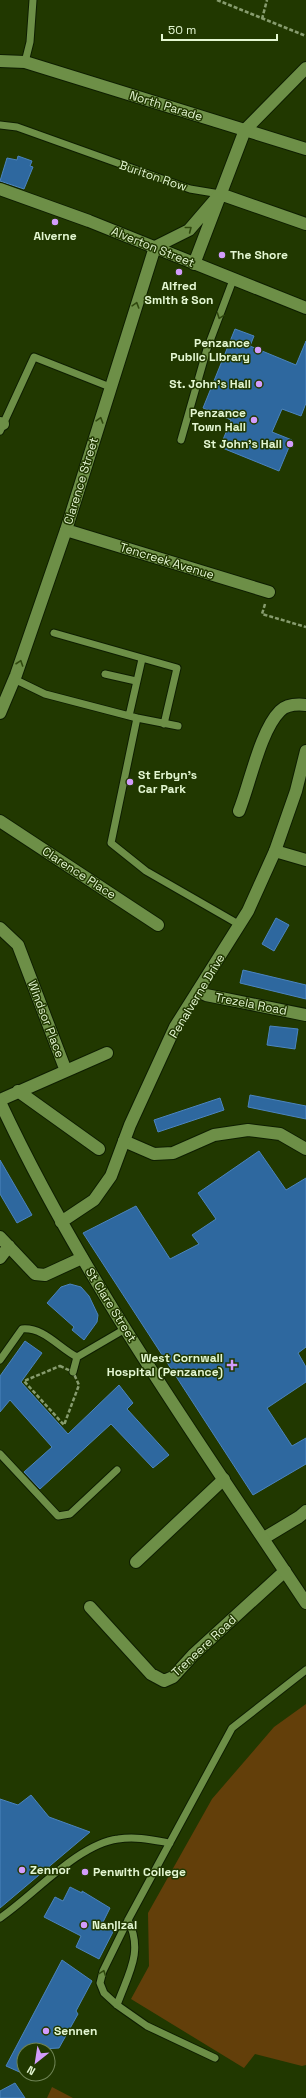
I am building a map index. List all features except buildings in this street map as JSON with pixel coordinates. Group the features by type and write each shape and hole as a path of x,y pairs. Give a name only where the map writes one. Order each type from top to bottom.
{"street":[{"name":"North Parade","path":"0,61 25,62 306,149"},
{"path":"194,264 245,130 306,68"},
{"name":"Alverton Street","path":"0,189 155,247 233,280 306,308"},
{"path":"155,247 189,230 220,194"},
{"name":"Buriton Row","path":"220,194 306,224"},
{"name":"Clarence Street","path":"0,713 14,679 66,530 155,247"},
{"name":"Tencreek Avenue","path":"66,530 269,592"},
{"path":"239,811 270,723 281,710 294,704 306,705"},
{"name":"Penalverne Drive","path":"61,1222 94,1200 110,1176 175,1027 248,911 275,851 296,790 306,751"},
{"name":"Clarence Place","path":"0,822 158,925"},
{"path":"275,851 306,860"},
{"name":"Windsor Place","path":"0,928 18,945 66,1071 18,1091 0,1101"},
{"name":"Trezela Road","path":"198,991 206,995 306,1014"},
{"path":"66,1071 107,1054"},
{"path":"18,1091 99,1149"},
{"name":"St Clare Street","path":"0,1101 61,1222 125,1329 306,1602"},
{"path":"124,1141 154,1154 173,1153 214,1135 248,1130 280,1134 306,1149"},
{"path":"0,1237 35,1274 45,1275 82,1258"},
{"path":"0,1258 9,1246"},
{"path":"136,1562 224,1479"},
{"path":"264,1538 299,1517 306,1511"},
{"name":"Treneere Road","path":"90,1607 151,1674 164,1681 173,1677 193,1655 285,1571"}],"lane":[{"path":"25,62 30,42 33,0"},
{"name":"Buriton Row","path":"0,125 17,128 190,189 220,194"},
{"path":"181,440 207,349 233,280"},
{"path":"1,426 34,357 110,388"},
{"path":"54,633 177,668 164,724"},
{"path":"129,716 142,659"},
{"path":"105,674 136,681"},
{"path":"14,679 45,694 137,718 178,726"},
{"path":"137,718 111,843 146,871 240,925"},
{"path":"0,1360 22,1329 31,1328 39,1331 66,1351 77,1357"},
{"path":"72,1372 77,1357 125,1329"},
{"path":"0,1454 52,1512 58,1516 70,1514 117,1470"},
{"path":"214,2058 148,2026 117,2005 104,1993 100,1983 103,1972 128,1920 232,1728 306,1670"},
{"path":"0,1918 82,1853 101,1844 118,1839 138,1838 170,1843"},
{"path":"117,2005 136,1952 135,1934 128,1920"}],"path":[{"path":"217,0 306,36"},
{"path":"262,19 267,0"},
{"path":"269,592 262,614 306,627"},
{"path":"60,1366 72,1372 79,1385 64,1425 24,1381 60,1366"}],"shaded area":[{"path":"306,1704 306,2065 302,2066 255,2054 244,2068 131,1999 149,1966 148,1913 212,1799 274,1727"},
{"path":"52,2087 73,2098 47,2098"}],"place":[{"name":"Alverne","path":"55,222"},
{"name":"The Shore","path":"222,255"},
{"name":"Alfred Smith & Son","path":"179,272"},
{"name":"Penzance Public Library","path":"258,350"},
{"name":"St. John's Hall","path":"259,384"},
{"name":"Penzance Town Hall","path":"254,420"},
{"name":"St John's Hall","path":"290,444"},
{"name":"St Erbyn's Car Park","path":"130,782"},
{"name":"West Cornwall Hospital (Penzance)","path":"232,1365"},
{"name":"Zennor","path":"22,1870"},
{"name":"Penwith College","path":"85,1872"},
{"name":"Nanjizal","path":"84,1925"},
{"name":"Sennen","path":"46,2031"}]}
